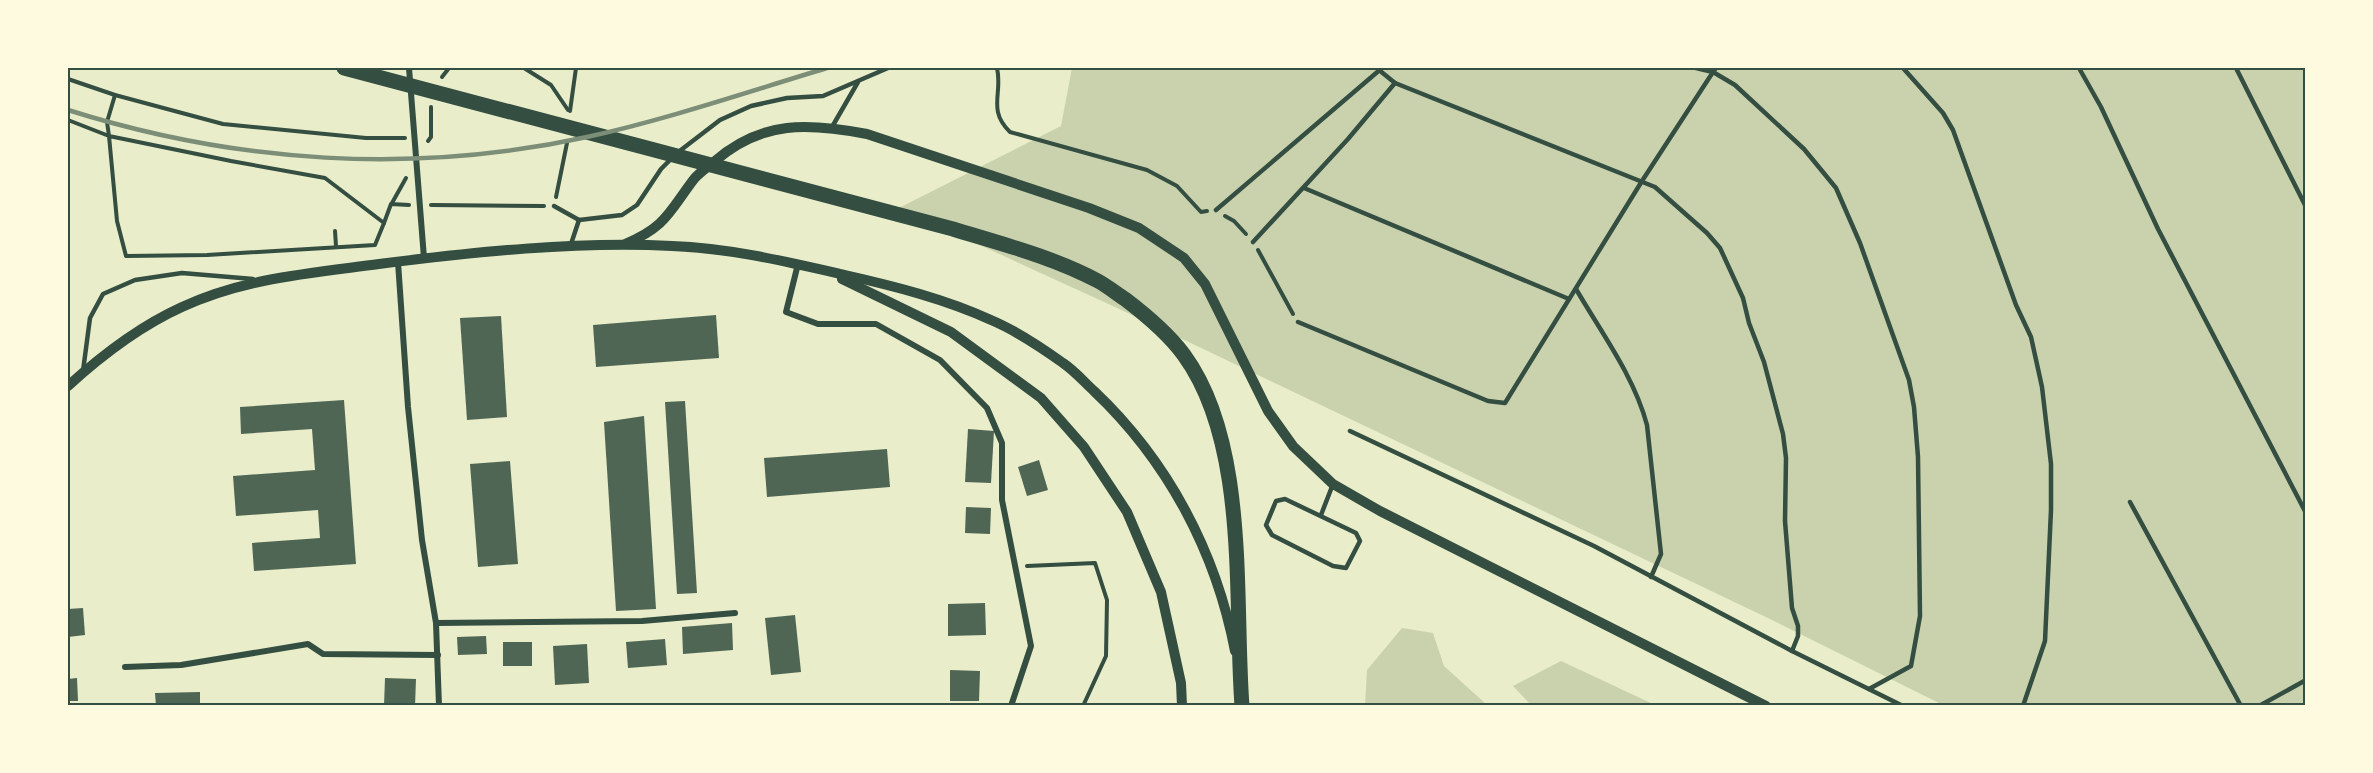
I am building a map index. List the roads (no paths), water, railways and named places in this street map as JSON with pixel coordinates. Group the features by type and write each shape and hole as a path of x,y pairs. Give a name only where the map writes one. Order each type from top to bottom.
{"main road":[{"path":"344,68 873,208 1035,254 1099,281 1148,316 1184,355 1204,392 1212,413 1231,485 1242,705"}],"street":[{"path":"409,68 424,258"},
{"path":"619,246 647,235 670,215 696,177 732,146 766,130 802,126 832,127 867,134 1089,208 1139,228 1184,258 1205,284 1268,411 1293,446 1333,484 1380,511 1766,705"},
{"path":"68,386 82,372 131,334 181,307 225,290 265,280 424,258 570,247 674,246 730,252 798,264 907,289 993,320 1066,364 1116,411 1155,459 1193,523 1225,613 1241,683"},
{"path":"398,262 408,407 422,540 436,623 439,705"},
{"path":"798,264 786,312 818,324 876,324 940,360 987,408 1002,443 1002,500 1031,646 1011,705"},
{"path":"824,270 951,333 1041,398 1084,447 1127,512 1161,592 1181,683 1182,705"},
{"path":"436,623 642,621 735,613"},
{"path":"125,668 181,665 308,644 324,654 438,655"}],"lane":[{"path":"554,206 579,220 622,215 638,205 661,169 689,142 720,120 751,106 787,98 823,96 888,68"},
{"path":"1696,68 1715,70 1735,85 1804,149 1836,188 1860,243 1909,380 1914,407 1918,457 1920,616 1911,666 1869,688"},
{"path":"1903,68 1943,113 1953,130 2016,305 2031,337 2043,387 2051,464 2051,510 2044,641 2024,705"},
{"path":"2079,68 2101,106 2158,229 2306,513"},
{"path":"2236,68 2306,207"},
{"path":"1216,210 1380,69 1395,83 1655,187 1699,225 1720,248 1743,298 1749,323 1764,362 1783,434 1786,458 1785,521 1792,608 1798,626 1798,636 1792,651"},
{"path":"1298,322 1488,401 1505,403 1642,181 1715,70"},
{"path":"832,127 858,81"},
{"path":"1253,242 1348,139 1395,83"},
{"path":"1304,188 1569,299"},
{"path":"570,247 579,220"},
{"path":"82,372 90,318 103,294 135,280 182,273 265,280"},
{"path":"1576,288 1631,384 1642,407 1647,425 1661,554 1651,577"},
{"path":"1350,431 1594,546 1792,651 1903,705"},
{"path":"1321,515 1333,484"},
{"path":"1285,499 1321,515 1356,533 1360,541 1346,568 1334,566 1272,536 1266,525 1276,501 1285,499"},
{"path":"2130,502 2241,705"},
{"path":"2259,705 2306,680"}],"railway":[{"path":"68,110 131,128 196,142 260,152 325,158 391,159 456,156 522,149 617,130 827,68"}]}
